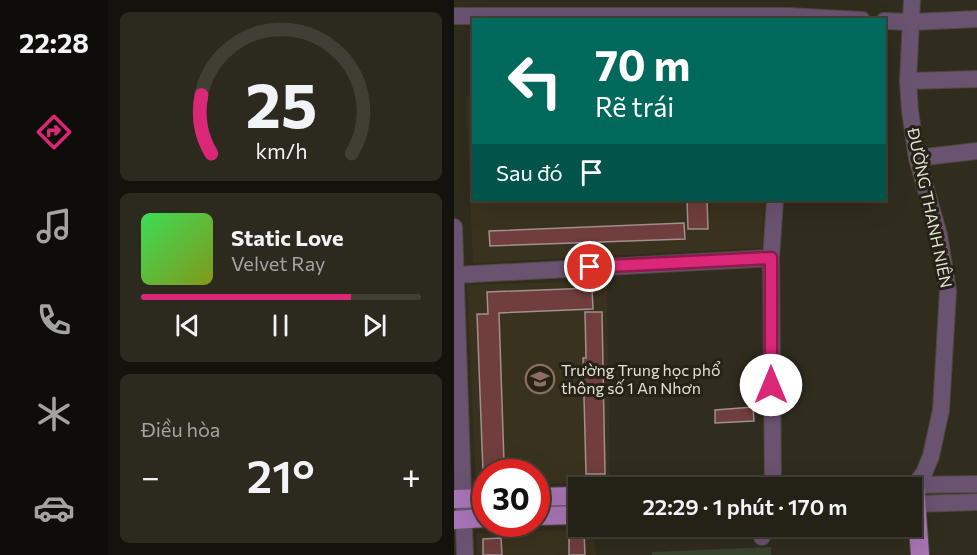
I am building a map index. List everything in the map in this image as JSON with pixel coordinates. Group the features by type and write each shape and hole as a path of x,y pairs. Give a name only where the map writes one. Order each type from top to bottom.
{"main road":[{"path":"550,496 568,495"},
{"path":"550,515 568,514"},
{"path":"918,537 920,555"}],"street":[{"name":"ĐƯỜNG THANH NIÊN","path":"912,0 908,81 917,158 938,235 948,291 941,410 931,456 921,477"},
{"path":"454,16 627,8 788,12 844,18"},
{"path":"886,21 976,19"},
{"path":"908,81 976,79"},
{"path":"917,158 976,151"},
{"path":"773,477 771,258 775,201"},
{"path":"454,227 458,519 464,555"},
{"path":"455,275 771,258"},
{"path":"922,485 976,484"},
{"path":"922,504 976,502"}],"shaded area":[{"path":"472,96 472,201 765,201 762,248 473,263 466,97"},
{"name":"Trường Trung học phổ thông số 1 An Nhơn","path":"607,281 610,477 568,477 568,483 550,484 550,459 475,459 467,285"},
{"path":"550,530 568,530 568,537 593,537 596,555 477,555 476,537 550,537"}],"green space":[{"path":"771,547 771,555 652,555 652,552"}],"building":[{"path":"687,201 707,201 708,229 688,229"},
{"path":"684,223 685,239 490,246 489,231"},
{"path":"592,288 593,309 499,313 504,459 483,459 477,314 488,314 487,292"},
{"path":"585,312 602,312 605,474 586,474 583,358 586,358"},
{"path":"753,407 754,421 715,423 715,410"},
{"path":"569,537 584,537 585,555 569,555"},
{"path":"501,538 502,555 483,555 483,539"}],"place":[{"name":"Trường Trung học phổ thông số 1 An Nhơn","path":"540,379"}],"route":[{"path":"590,267 771,258 771,385"}]}
